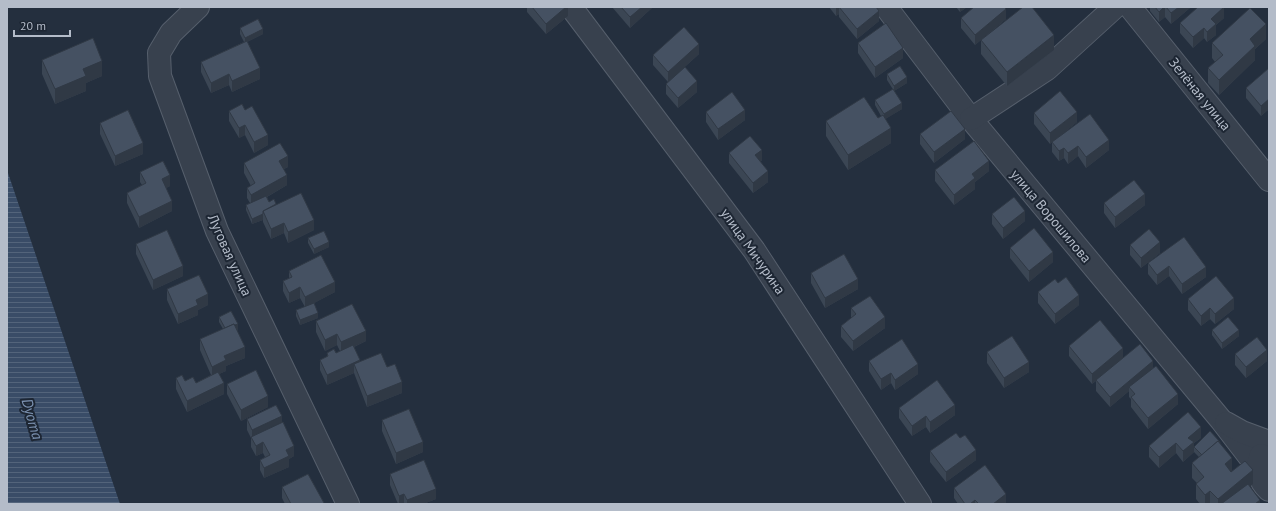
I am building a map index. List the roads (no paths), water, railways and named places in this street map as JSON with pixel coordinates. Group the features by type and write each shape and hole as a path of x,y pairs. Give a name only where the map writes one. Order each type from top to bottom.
{"street":[{"name":"Луговая улица","path":"198,7 171,34 159,53 160,76 217,231 348,504"},
{"name":"улица Мичурина","path":"571,7 754,250 920,504"},
{"name":"улица Ворошилова","path":"886,7 971,119 1221,420 1258,468 1260,478 1269,490"},
{"path":"971,119 1046,70 1115,7"},
{"name":"Зелёная улица","path":"1130,7 1269,180"},
{"name":"улица Ворошилова","path":"1221,420 1242,432 1269,442"},
{"path":"1258,468 1260,458 1269,447"}],"water":[{"name":"Dyoma","path":"7,166 8,173 120,504 7,504"}]}
